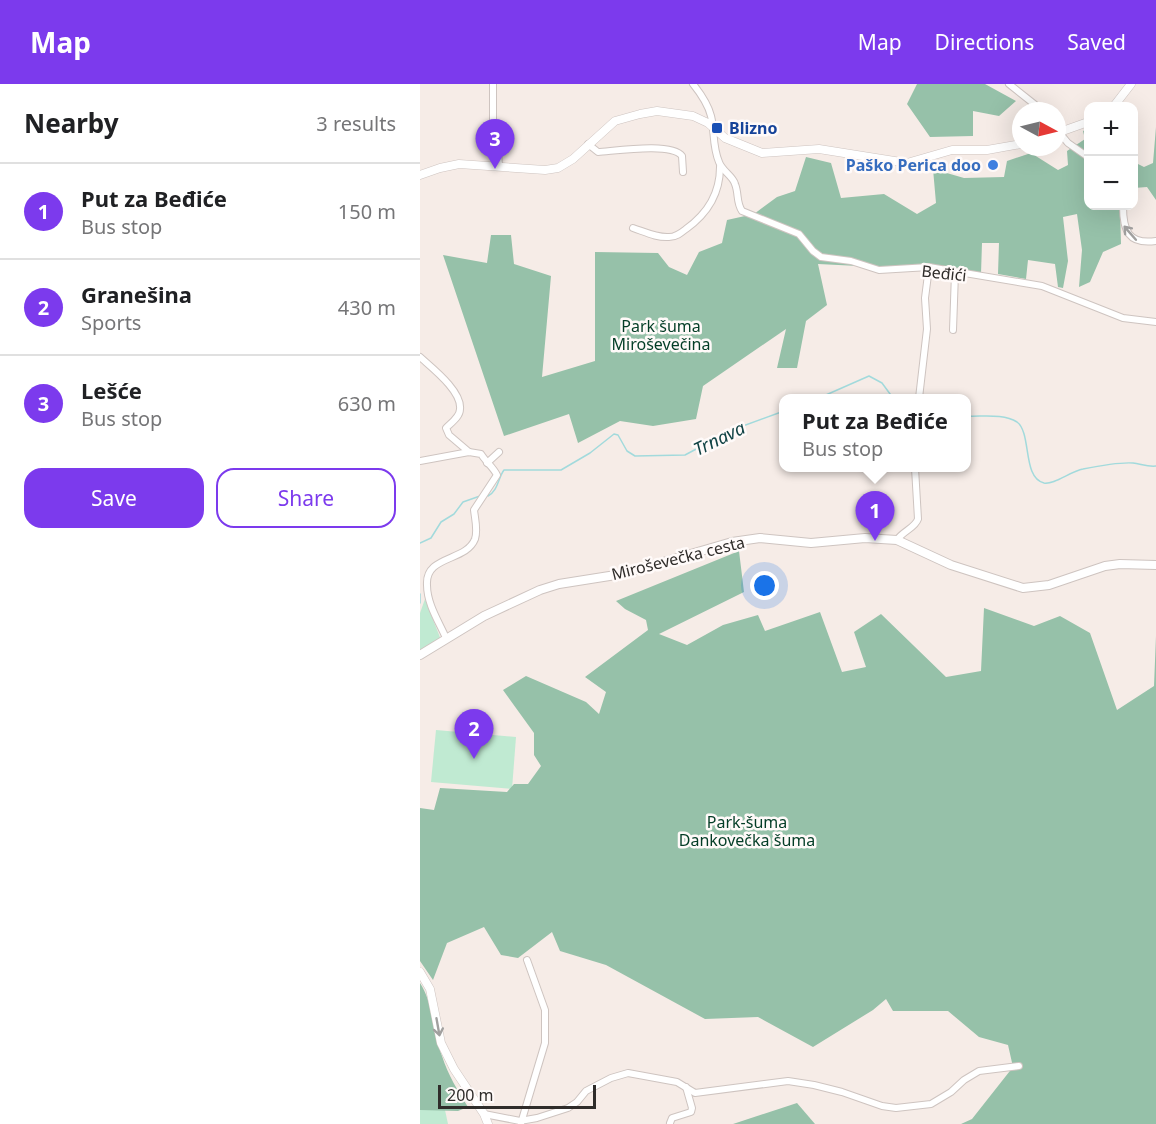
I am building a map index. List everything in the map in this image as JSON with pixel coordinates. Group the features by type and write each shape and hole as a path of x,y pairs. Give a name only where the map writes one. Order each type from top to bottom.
{"main road":[{"name":"Miroševečka cesta","path":"420,655 484,616 540,590 559,584 622,574 732,542 760,538 811,543 865,538 897,540 951,565 1023,588 1050,585 1105,566 1156,565"}],"street":[{"path":"493,84 493,130 499,167"},
{"path":"633,228 668,237 677,236 695,223 714,196 720,178 720,166 714,148 712,119 704,99 693,84"},
{"path":"1009,84 1032,102"},
{"path":"1117,102 1131,84"},
{"path":"420,175 459,164 545,170 558,168 573,159 615,121 650,111 667,111 693,116 712,126 725,138 762,153 825,149 907,163 952,150 987,150 1012,146"},
{"path":"1066,129 1084,124"},
{"path":"1066,141 1088,156"},
{"path":"588,144 598,152 674,150 682,156 683,172"},
{"name":"Beđići","path":"720,166 735,183 737,203 742,211 800,234 813,251 821,257 851,261 879,270 929,267 1042,286 1123,318 1156,322"},
{"path":"1123,210 1123,224 1130,237 1139,242 1156,241"},
{"path":"920,394 927,329 925,298 929,267"},
{"path":"954,330 955,273"},
{"path":"420,357 441,375 458,398 461,408 458,416 446,428 449,435 469,452"},
{"path":"420,461 469,452 481,454 497,475 474,510 475,540 467,548 433,566 428,574 427,589 432,608 446,639"},
{"path":"487,463 499,452"},
{"path":"897,540 905,530 917,523 919,503 915,472"},
{"path":"521,1122 545,1043 545,1010 527,960"},
{"path":"420,972 430,989 441,1043 454,1069 484,1114 488,1124"},
{"path":"484,1114 521,1122 568,1108 578,1102 586,1091 611,1078 627,1073 677,1082 695,1093 788,1081 833,1089 882,1106 896,1108 931,1104 979,1071 1018,1066"},
{"path":"670,1123 672,1118 691,1112 686,1088"},
{"path":"499,1124 504,1118"}],"green space":[{"path":"917,84 985,84 1016,101 1012,102 999,116 973,111 973,136 930,137 907,104"},
{"path":"1156,127 1156,200 1147,187 1138,188 1138,164 1144,167 1153,163"},
{"name":"Park šuma Miroševečina","path":"1084,140 1084,210 1120,210 1121,244 1103,252 1090,282 1079,287 1082,250 1077,214 1063,217 1068,261 1063,288 1058,287 1055,264 1028,260 1026,279 998,274 999,243 982,243 981,274 927,266 879,267 818,264 827,305 806,321 797,368 777,368 786,329 703,386 696,419 653,426 620,421 578,443 569,414 504,436 443,255 487,263 491,235 511,235 514,264 551,276 542,377 595,361 595,252 658,253 669,267 687,275 699,252 722,243 727,220 754,214 777,197 795,191 806,157 831,163 841,198 884,194 917,214 936,203 933,169 964,178 1004,177 1007,161 1022,156 1036,156 1058,170 1068,165 1067,151"},
{"name":"Park-šuma Dankovečka šuma","path":"739,551 744,592 659,634 687,645 723,625 758,615 765,631 820,612 842,672 866,667 854,632 881,614 946,677 981,671 984,608 1034,626 1060,616 1090,633 1117,710 1154,686 1156,636 1156,1124 961,1124 972,1119 1013,1067 1008,1045 979,1037 948,1011 893,1011 886,999 873,1010 813,1047 758,1017 705,1019 606,965 560,951 552,932 518,958 501,955 484,927 447,943 433,980 420,961 420,808 434,810 440,788 507,792 514,784 528,784 541,766 534,755 534,733 503,690 526,676 586,702 599,714 606,692 585,677 648,630 646,620 625,609 616,601"},
{"path":"425,599 441,640 420,653 420,613"},
{"path":"436,730 516,737 512,789 431,782"},
{"path":"420,983 431,1009 444,1063 468,1107 458,1111 420,1110"},
{"path":"797,1103 815,1124 733,1124"},
{"path":"420,1110 445,1110 448,1124 420,1124"}],"waterway":[{"name":"Trnava","path":"828,394 869,376 882,383 890,394"},
{"name":"Trnava","path":"488,496 494,491 504,470 561,470 590,453 614,434 618,435 627,451 635,456 685,455 732,430 779,413"},
{"name":"Trnava","path":"971,416 999,416 1017,422 1022,428 1033,473 1044,483 1053,482 1078,470 1108,464 1133,463 1156,466"},
{"name":"Trnava","path":"420,543 431,538 441,522 454,514 463,502 480,496"},
{"name":"Trnava","path":"420,594 420,603"}],"place":[{"name":"Blizno","path":"717,128"},
{"name":"Paško Perica doo","path":"993,165"},
{"name":"Lešće","path":"495,169"},
{"name":"Put za Beđiće","path":"875,541"},
{"name":"Granešina","path":"474,759"}]}
